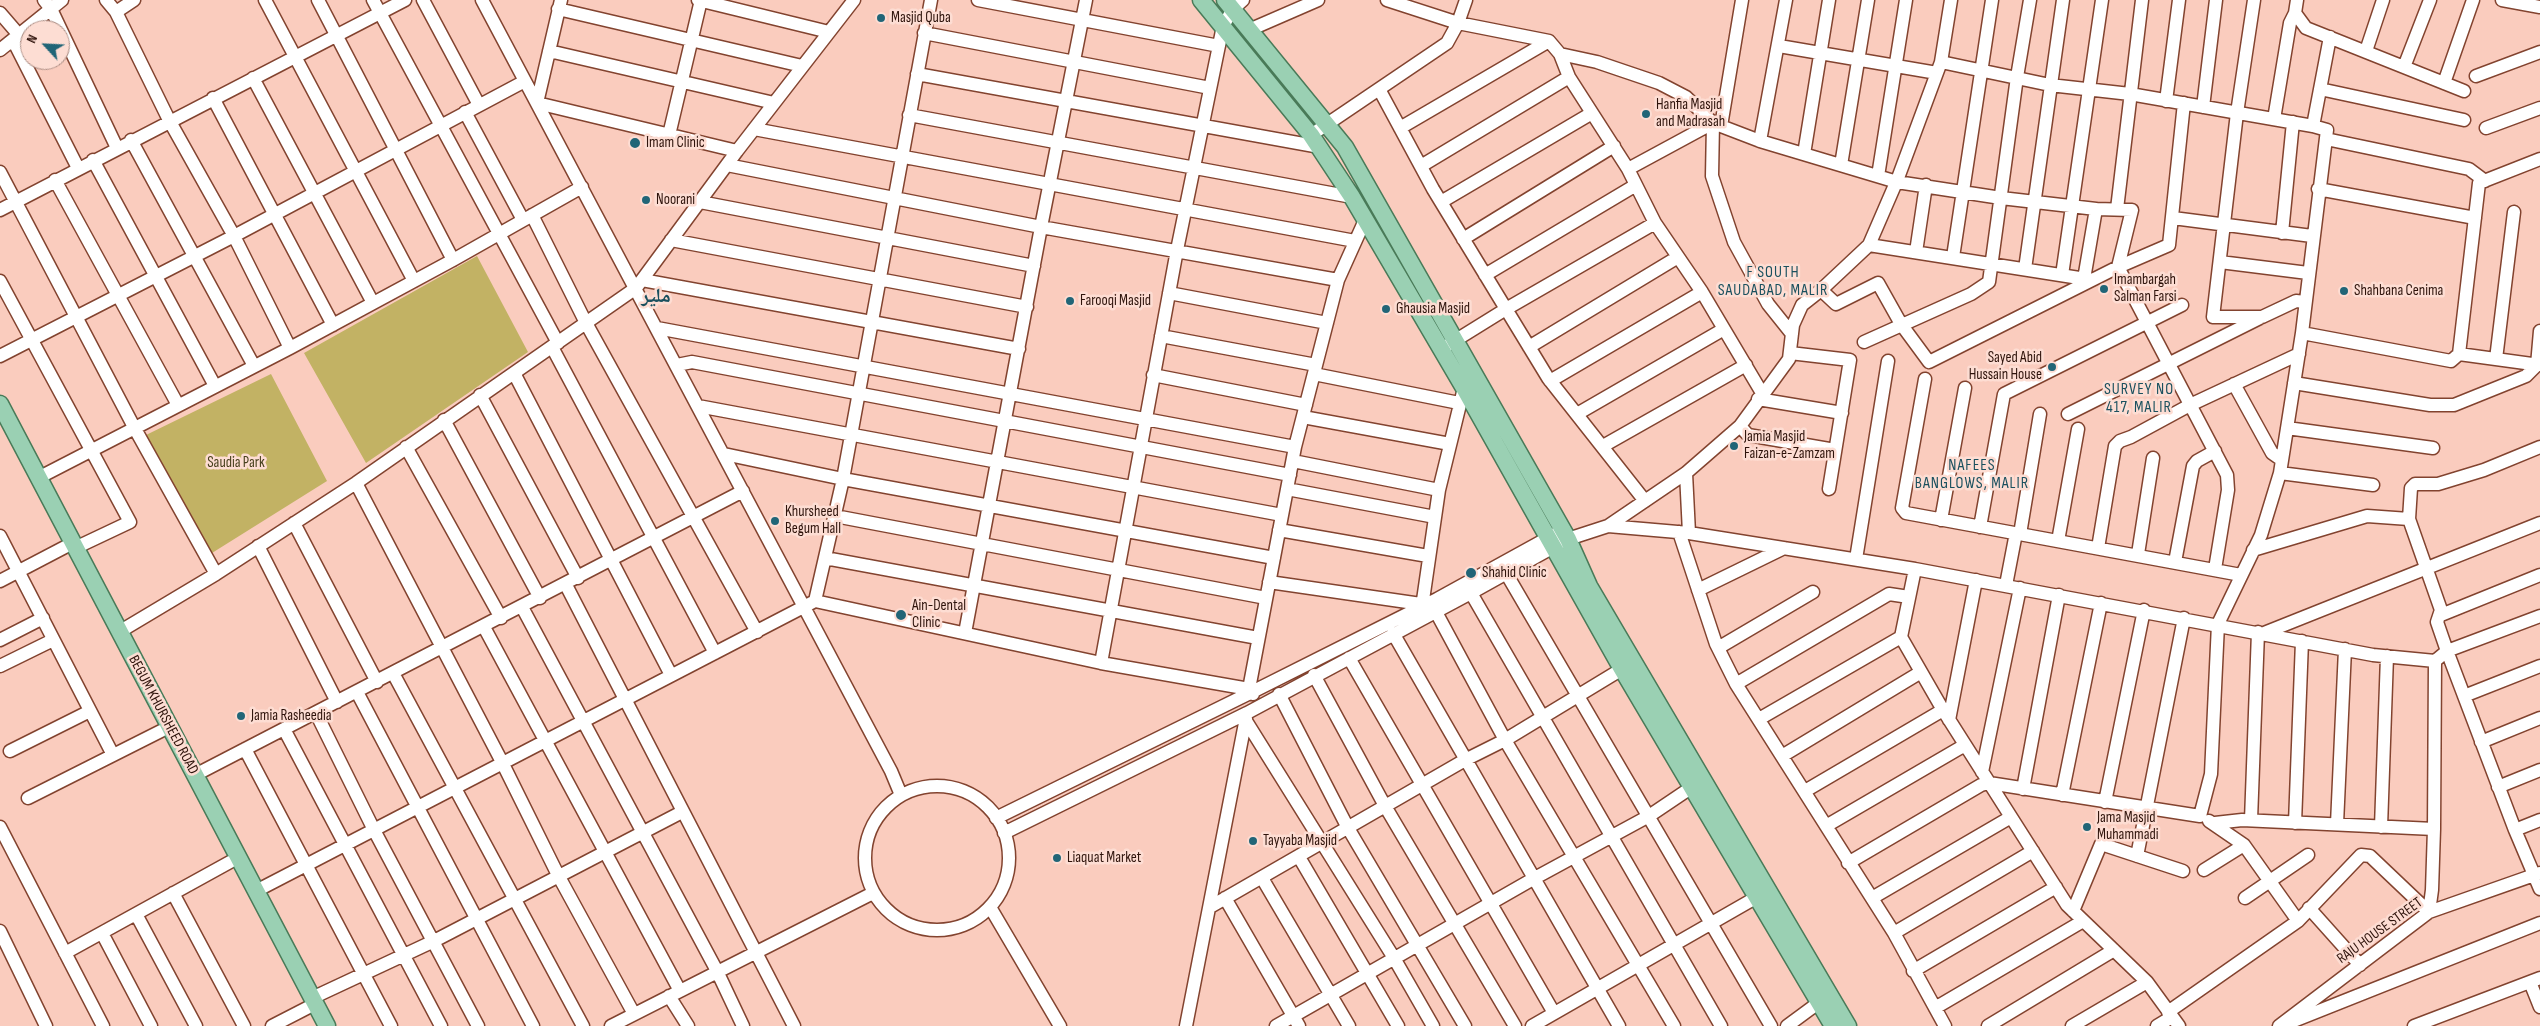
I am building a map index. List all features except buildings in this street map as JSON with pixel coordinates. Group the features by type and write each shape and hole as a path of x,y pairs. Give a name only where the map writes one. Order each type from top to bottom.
{"main road":[{"path":"1201,0 1316,141 1352,197 1441,350 1462,395 1559,538 1589,586 1697,783 1824,999 1848,1026"},
{"path":"1234,3 1250,30 1328,123 1345,147 1456,340 1559,538 1622,669 1697,783"},
{"name":"BEGUM KHURSHEED ROAD","path":"0,404 161,731 187,767 230,862 281,948 310,1003 327,1026"},
{"name":"BEGUM KHURSHEED ROAD","path":"0,423 119,632 187,767 256,891 281,948"},
{"path":"1824,999 1832,1026"},
{"name":"BEGUM KHURSHEED ROAD","path":"310,1003 317,1026"}],"street":[{"path":"0,50 16,37 48,4 62,0"},
{"path":"106,0 116,12 169,120 234,236 290,348"},
{"path":"116,12 134,0"},
{"path":"264,0 414,281"},
{"path":"318,0 338,34 453,260"},
{"path":"373,0 499,234 654,538 715,653"},
{"path":"0,210 169,120 405,0"},
{"path":"423,0 479,105"},
{"path":"482,0 582,187 639,284 657,328 743,491 810,605 901,795"},
{"path":"669,135 700,0 829,32"},
{"path":"119,632 216,574 356,483 480,395 555,345 639,284 737,151 854,0"},
{"path":"810,605 825,558 843,479 930,0"},
{"path":"978,0 1219,46"},
{"path":"965,634 1012,393 1049,183 1086,0"},
{"path":"1387,0 1416,5 1458,23 1550,41 1560,54 1569,77 1628,169 1655,223 1702,292 1746,365 1760,396"},
{"path":"917,74 1202,126 1316,141 1328,123 1447,43 1458,23 1466,0"},
{"path":"1742,0 1717,125 1712,176 1734,242 1768,304 1792,334"},
{"path":"1760,141 1786,0"},
{"path":"1804,154 1830,0"},
{"path":"1841,165 1868,0"},
{"path":"1878,176 1906,0"},
{"path":"1608,526 1686,473 1740,426 1760,396 1789,359 1793,325 1802,305 1821,290 1869,245 1897,182 1939,68 1951,0"},
{"path":"1953,257 1992,0"},
{"path":"1864,342 1985,287 1989,282 2017,77 2030,0"},
{"path":"2025,269 2050,85 2064,0"},
{"path":"2062,275 2074,206 2102,0"},
{"path":"2117,209 2142,0"},
{"path":"2166,100 2179,0"},
{"path":"2203,107 2216,0"},
{"path":"2254,0 2237,113 2213,317 2262,317"},
{"path":"2366,51 2383,0"},
{"path":"2404,67 2430,0"},
{"path":"2444,83 2473,0"},
{"path":"2502,0 2540,7"},
{"path":"1250,30 1312,1"},
{"path":"1100,663 1176,250 1223,26 1234,3"},
{"path":"48,4 117,148"},
{"path":"537,103 559,5 691,40 802,66"},
{"path":"2274,119 2290,23 2296,6"},
{"path":"2296,6 2306,28 2464,91"},
{"path":"0,13 16,37 78,168"},
{"path":"924,33 1210,88"},
{"path":"2313,126 2330,37"},
{"path":"1400,128 1550,41"},
{"path":"1779,46 1894,66 1981,70 2050,85 2130,94 2293,122 2327,130 2312,236 2302,333 2281,466 2261,535 2218,624 2211,774 2200,816"},
{"path":"549,50 774,103"},
{"path":"2476,76 2540,52"},
{"path":"1560,54 1597,62 1659,83 1686,97 1717,125 1760,141 1897,182 2001,198 2096,209 2132,210 2118,267 2227,475 2228,490 2215,569"},
{"path":"1421,166 1569,77"},
{"path":"253,78 374,303"},
{"path":"0,356 234,236 396,148 525,81"},
{"path":"1379,89 1441,202 1550,381 1645,500"},
{"path":"2320,89 2464,120"},
{"path":"213,98 333,325"},
{"path":"537,103 737,151"},
{"path":"1821,290 1836,304 1878,283 1902,324 1929,362 2088,280 2169,245 2184,103"},
{"path":"2486,128 2540,108"},
{"path":"465,112 527,217 757,632"},
{"path":"1441,202 1592,113"},
{"path":"909,115 1352,197"},
{"path":"2282,232 2293,122"},
{"path":"1628,169 1717,125"},
{"path":"754,129 1355,241"},
{"path":"2326,139 2469,170 2484,181"},
{"path":"131,140 254,366"},
{"path":"1463,239 1614,146"},
{"path":"94,160 215,386"},
{"path":"2302,333 2452,361 2459,354 2479,183 2540,160"},
{"path":"727,165 1041,227 1338,280"},
{"path":"0,172 134,427 216,574"},
{"path":"55,180 178,405"},
{"path":"1485,275 1636,185"},
{"path":"1916,252 1926,185"},
{"path":"38,478 333,325 582,187"},
{"path":"2318,189 2475,218"},
{"path":"700,202 1034,266"},
{"path":"2088,280 2096,209"},
{"path":"2496,359 2514,212"},
{"path":"2173,218 2312,236"},
{"path":"1250,691 1258,638 1295,447 1338,280 1365,220"},
{"path":"1441,350 1506,309 1655,223"},
{"path":"672,240 1027,307"},
{"path":"1869,245 1992,263 2088,280"},
{"path":"1529,347 1678,257"},
{"path":"2220,262 2308,273"},
{"path":"0,281 130,522 0,581"},
{"path":"639,284 872,322 1019,349"},
{"path":"1550,381 1702,292"},
{"path":"1168,293 1327,323"},
{"path":"2068,414 2262,317 2296,301 2305,302"},
{"path":"1980,527 2004,394 2146,321 2182,305"},
{"path":"657,328 1295,447"},
{"path":"1577,414 1724,329"},
{"path":"2294,383 2445,406 2454,405 2526,376 2538,365 2540,331"},
{"path":"1161,336 1315,370 1462,395 1439,490 1421,606"},
{"path":"1790,353 1850,360 1829,489"},
{"path":"2098,548 2115,446 2120,441 2190,405 2298,354"},
{"path":"2459,354 2538,365"},
{"path":"677,365 692,362 1290,476"},
{"path":"1856,560 1888,362"},
{"path":"1603,446 1746,365"},
{"path":"514,372 671,675"},
{"path":"1153,375 1306,405"},
{"path":"1925,379 1902,508 1906,513 2138,554 2242,575"},
{"path":"2234,384 2281,466 2373,485"},
{"path":"1941,520 1966,388"},
{"path":"480,395 578,578"},
{"path":"1760,396 1842,414"},
{"path":"698,406 1282,515"},
{"path":"2006,585 2018,534 2040,414"},
{"path":"1303,417 1450,444"},
{"path":"444,420 540,598"},
{"path":"1740,426 1748,435 1835,450"},
{"path":"2058,541 2078,428"},
{"path":"2287,428 2433,448"},
{"path":"406,447 501,618"},
{"path":"2540,447 2484,470 2438,484 2415,484 2411,488 2409,519 2428,568 2441,610 2441,615 2437,622 2447,651 2515,830 2537,874 2540,889"},
{"path":"2175,562 2193,466 2197,461 2215,451"},
{"path":"724,454 843,479 1274,558"},
{"path":"2138,554 2153,458"},
{"path":"1293,460 1439,490"},
{"path":"1686,473 1684,532 1698,590 1718,648 1736,684 1894,933 1945,1026"},
{"path":"356,483 502,762 558,875 634,1014"},
{"path":"1287,489 1435,517"},
{"path":"187,767 245,749 612,561 743,491"},
{"path":"835,516 982,546 1266,598"},
{"path":"2253,550 2367,516 2409,519"},
{"path":"294,523 376,682"},
{"path":"2261,632 2540,523"},
{"path":"996,818 1559,538 1608,526 1684,532 1915,569 2144,610 2345,649 2435,661 2447,651 2540,616"},
{"path":"1279,530 1428,556"},
{"path":"0,536 113,755"},
{"path":"1004,833 1246,717 1260,704 1506,574 1559,538"},
{"path":"258,546 337,702"},
{"path":"1698,590 1784,548"},
{"path":"825,558 1258,638"},
{"path":"1915,569 1901,637 1921,672 1982,772 2073,911 2147,982 2173,1018"},
{"path":"1506,574 1771,1026"},
{"path":"2441,615 2540,575"},
{"path":"1805,791 1946,715 1976,580"},
{"path":"1269,582 1421,606"},
{"path":"566,584 794,1026"},
{"path":"1982,772 2020,588"},
{"path":"1718,648 1813,592"},
{"path":"1471,594 1676,945 1721,1026"},
{"path":"1736,684 1890,594 1909,597"},
{"path":"2023,788 2059,595"},
{"path":"2062,795 2101,603"},
{"path":"256,891 582,720 810,605 1250,691 1260,704"},
{"path":"522,607 718,972 743,1026"},
{"path":"2104,802 2144,610"},
{"path":"1436,612 1505,740 1674,1026"},
{"path":"0,640 43,618"},
{"path":"2137,856 2184,618"},
{"path":"484,627 605,851 675,993 688,1026"},
{"path":"2251,820 2261,632"},
{"path":"1393,634 1619,1026"},
{"path":"1759,720 1901,637"},
{"path":"0,666 54,640"},
{"path":"2295,823 2302,641"},
{"path":"2336,824 2345,649"},
{"path":"2381,826 2387,656"},
{"path":"1348,658 1554,1013"},
{"path":"2428,912 2432,890 2434,829 2435,661"},
{"path":"2464,696 2540,666"},
{"path":"1210,907 1465,760 1505,740 1578,698 1622,669"},
{"path":"1782,756 1921,672"},
{"path":"393,673 583,1026"},
{"path":"1314,676 1385,806 1515,1026"},
{"path":"357,692 533,1026"},
{"path":"1279,694 1348,828 1419,944 1465,1026"},
{"path":"10,751 90,711"},
{"path":"316,713 374,830 478,1026"},
{"path":"1246,717 1394,958 1432,1026"},
{"path":"1186,1026 1246,717"},
{"path":"2481,742 2540,718"},
{"path":"284,729 441,1026"},
{"path":"28,798 161,731"},
{"path":"1826,826 1965,744"},
{"path":"245,749 391,1026"},
{"path":"2498,786 2540,770"},
{"path":"1276,1026 1296,1021 1332,994 1533,879 1648,816 1697,783"},
{"path":"1848,863 1972,790 1989,783 2200,816 2215,824 2244,845 2269,883 2298,921"},
{"path":"939,786 959,789 977,798 996,818 1004,833 1008,848 1008,869 1002,889 990,907 972,921 958,926 928,930 907,924 888,912 873,893 866,873 865,858 871,829 883,810 901,795 920,788 939,786"},
{"path":"272,1026 364,974 434,941 682,812"},
{"path":"1872,898 2011,817"},
{"path":"2215,824 2251,820 2434,829"},
{"path":"2515,830 2540,820"},
{"path":"0,827 103,1026"},
{"path":"2073,911 2101,844 2183,871"},
{"path":"2204,870 2244,845"},
{"path":"1894,933 2033,851"},
{"path":"2245,898 2308,855"},
{"path":"2157,1026 2173,1018 2298,921 2354,860 2361,855 2370,856 2428,912"},
{"path":"1299,857 1398,1026"},
{"path":"65,954 230,862"},
{"name":"RAJU HOUSE STREET","path":"2280,1026 2428,912 2537,874"},
{"path":"1262,878 1332,994 1349,1026"},
{"path":"1914,971 2056,887"},
{"path":"611,1026 873,893"},
{"path":"1532,1026 1636,964 1676,945 1763,893"},
{"path":"173,894 244,1026"},
{"path":"1225,898 1296,1021"},
{"path":"990,907 1060,1026"},
{"path":"2309,908 2360,965"},
{"path":"136,914 196,1026"},
{"path":"1935,1008 2083,921"},
{"path":"2280,1026 2540,923"},
{"path":"0,931 46,1026"},
{"path":"102,933 150,1026"},
{"path":"1988,1026 2114,950"},
{"path":"2414,1026 2535,980 2540,1007"},
{"path":"2072,1026 2147,982"},
{"path":"1787,1026 1824,999"}],"green space":[{"path":"477,256 528,352 366,463 304,353"},
{"name":"Saudia Park","path":"271,374 327,481 212,553 146,435"}],"place":[{"name":"Masjid Quba","path":"881,18"},
{"name":"Hanfia Masjid and Madrasah","path":"1646,114"},
{"name":"Imam Clinic","path":"635,143"},
{"name":"Noorani","path":"646,200"},
{"name":"Imambargah Salman Farsi","path":"2104,289"},
{"name":"Shahbana Cenima","path":"2344,291"},
{"name":"Farooqi Masjid","path":"1070,301"},
{"name":"Ghausia Masjid","path":"1386,309"},
{"name":"Sayed Abid Hussain House","path":"2052,367"},
{"name":"Jamia Masjid Faizan-e-Zamzam","path":"1734,446"},
{"name":"Khursheed Begum Hall","path":"775,521"},
{"name":"Shahid Clinic","path":"1471,573"},
{"name":"Ain-Dental Clinic","path":"901,615"},
{"name":"Jamia Rasheedia","path":"241,716"},
{"name":"Jama Masjid Muhammadi","path":"2087,827"},
{"name":"Tayyaba Masjid","path":"1253,841"},
{"name":"Liaquat Market","path":"1057,858"}],"district":[{"name":"F SOUTH SAUDABAD, MALIR","path":"1773,282"},
{"name":"ملیر","path":"656,297"},
{"name":"SURVEY NO 417, MALIR","path":"2139,399"},
{"name":"NAFEES BANGLOWS, MALIR","path":"1972,475"}]}
